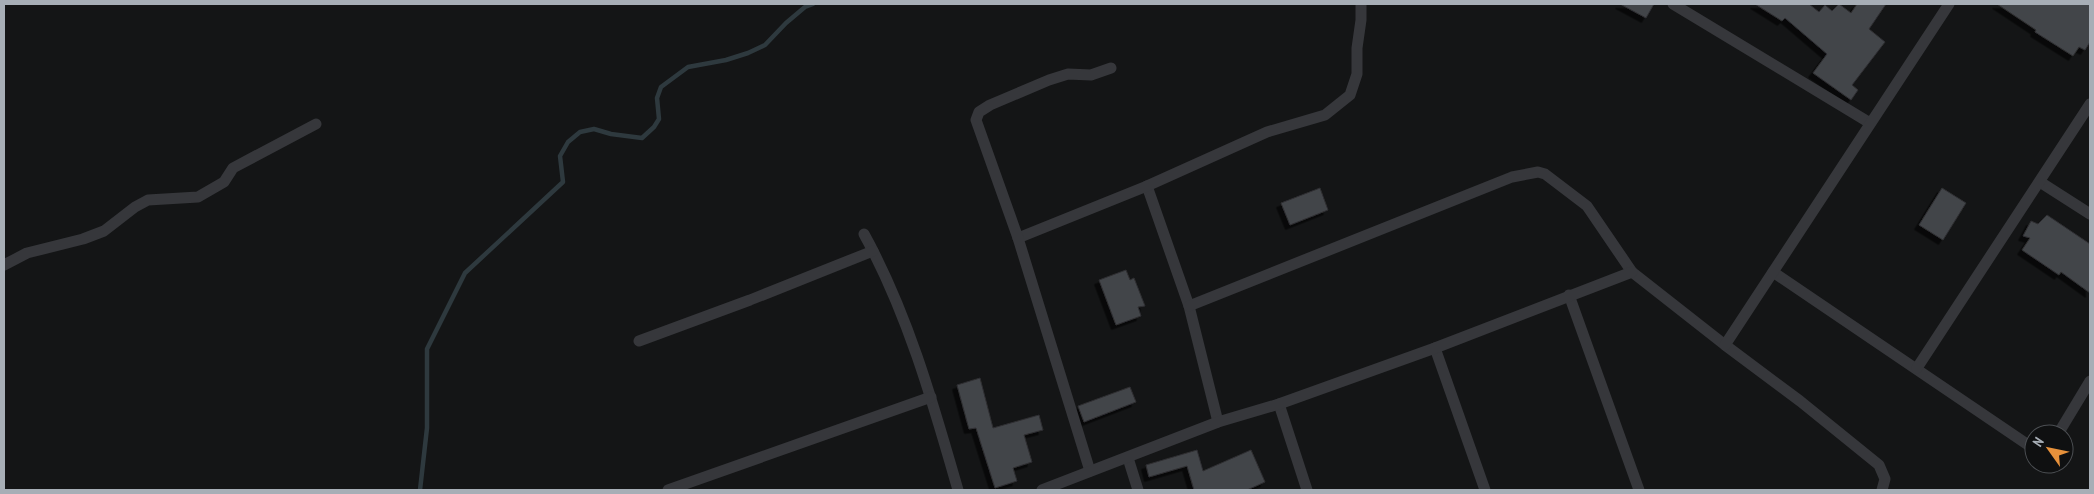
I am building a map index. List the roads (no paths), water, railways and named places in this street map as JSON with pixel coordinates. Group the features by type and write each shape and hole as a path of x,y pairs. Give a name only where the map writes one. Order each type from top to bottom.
{"street":[{"path":"1018,238 1147,186 1267,132 1325,115 1350,94 1357,74 1357,48 1362,20 1361,4"},
{"path":"1673,4 1870,123"},
{"path":"1725,345 1949,4"},
{"path":"1090,470 1018,238 980,136 976,120 979,112 990,105 1068,74 1091,74 1111,68"},
{"path":"1917,368 2090,104"},
{"path":"4,266 27,253 83,239 104,231 135,207 148,200 198,197 224,182 233,168 316,124"},
{"path":"1188,306 1512,177 1538,172 1552,178 1587,206 1632,272 1879,464 1885,479 1882,490"},
{"path":"2040,182 2090,214"},
{"path":"1147,186 1188,306 1218,422"},
{"path":"864,234 904,321 931,397 958,490"},
{"path":"639,341 750,300 873,251"},
{"path":"1042,490 1218,422 1279,404 1435,348 1632,272"},
{"path":"1773,272 2024,442"},
{"path":"1569,295 1639,490"},
{"path":"1435,348 1485,490"},
{"path":"2064,424 2090,381"},
{"path":"668,490 931,397"},
{"path":"1279,404 1307,490"},
{"path":"1128,458 1138,490"}],"waterway":[{"path":"420,490 427,428 427,349 465,273 563,182 560,156 568,142 580,132 594,129 611,134 642,138 654,127 659,119 657,98 661,87 688,67 726,60 765,45 786,23 805,7 813,4"}]}
